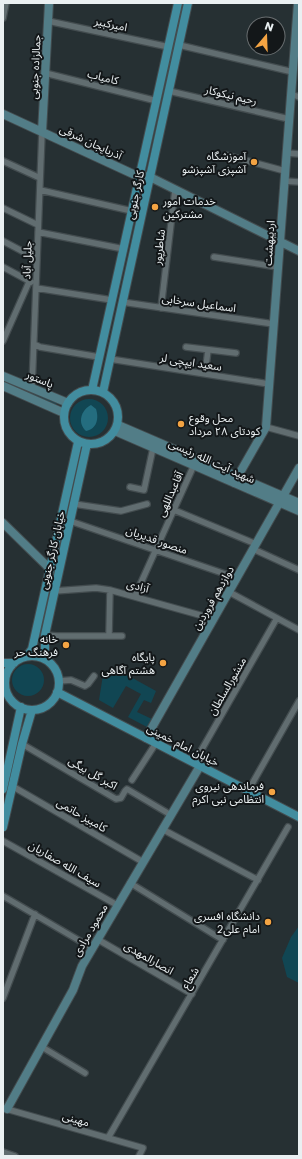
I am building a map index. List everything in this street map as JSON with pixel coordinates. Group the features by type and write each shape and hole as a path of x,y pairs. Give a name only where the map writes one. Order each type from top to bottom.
{"main road":[{"name":"جمالزاده جنوبی","path":"42,132 50,3"},
{"name":"کارگر جنوبی","path":"92,390 178,3"},
{"name":"کارگر جنوبی","path":"102,392 188,3"},
{"name":"اردیبهشت","path":"235,480 266,427 287,153 290,119 295,95 293,72 297,59 298,3"},
{"name":"آذربایجان شرقی","path":"3,114 133,174 150,177 299,251"},
{"name":"پاستور","path":"3,376 68,403"},
{"name":"پاستور","path":"3,386 64,413"},
{"path":"86,390 102,392 110,397 116,404 118,412 117,428 110,438 95,445 78,442 69,434 66,427 64,413 68,403 76,395 86,390"},
{"name":"شهید آیت الله رئیسی","path":"117,428 153,448 235,480"},
{"name":"شهید آیت الله رئیسی","path":"117,428 281,500 299,511"},
{"name":"خیابان کارگر جنوبی","path":"27,656 32,649 78,442"},
{"name":"خیابان کارگر جنوبی","path":"48,661 45,652 45,635 87,444"},
{"name":"دوازدهم فروردین","path":"146,738 299,468"},
{"name":"شهید آیت الله رئیسی","path":"281,500 299,503"},
{"path":"3,523 50,570"},
{"path":"27,656 38,656 48,661 56,669 59,681 57,692 53,700 40,709 32,710 21,707 11,700 5,689 5,679 8,670 14,663 20,658 27,656"},
{"path":"3,663 14,663"},
{"name":"خیابان امام خمینی","path":"57,692 299,817"},
{"path":"3,789 21,707"},
{"path":"3,827 22,744 32,710"},
{"name":"محمود مرادی","path":"5,1109 42,1047 73,990 82,966 97,939 171,815 197,764"}],"street":[{"path":"3,18 6,3"},
{"name":"امیرکبیر","path":"48,21 169,47"},
{"path":"179,45 293,72"},
{"name":"کامیاب","path":"45,73 157,100"},
{"name":"رحیم نیکوکار","path":"169,91 290,119"},
{"name":"جلیل آباد","path":"32,388 42,132"},
{"path":"287,153 299,154"},
{"path":"226,155 286,171"},
{"path":"3,161 40,178"},
{"path":"285,181 299,182"},
{"path":"40,190 132,211"},
{"name":"شاطرپور","path":"161,308 175,190"},
{"path":"3,208 38,224"},
{"path":"38,232 124,249"},
{"path":"3,241 37,259"},
{"path":"214,257 278,267"},
{"path":"3,267 36,286 112,300"},
{"path":"3,341 29,282"},
{"name":"اسماعیل سرخابی","path":"122,302 274,324"},
{"path":"34,344 40,347 99,357"},
{"path":"186,347 236,353"},
{"path":"204,374 208,350"},
{"name":"سعید ایپچی لر","path":"110,359 269,384"},
{"path":"266,427 299,436"},
{"path":"130,487 144,490 153,448"},
{"name":"آقاعبداللهی","path":"135,596 194,465"},
{"path":"74,504 121,511 147,504"},
{"path":"174,510 255,546 299,570"},
{"name":"منصور قدیریان","path":"70,521 237,578"},
{"name":"آزادی","path":"54,591 96,588 110,590 214,619"},
{"path":"109,635 110,590"},
{"path":"229,592 299,630"},
{"name":"منشورالسلطان","path":"197,764 277,618"},
{"path":"45,635 122,636"},
{"path":"59,681 72,680 84,686 87,685 94,676"},
{"path":"248,791 299,701"},
{"path":"132,780 156,743"},
{"name":"اکبر گل بیگی","path":"22,744 116,799 121,798 127,789 171,815"},
{"name":"کامبیز حاتمی","path":"12,786 143,862"},
{"name":"شعاع","path":"108,1138 288,827"},
{"path":"162,829 258,880"},
{"name":"سیف الله صفاریان","path":"3,841 117,905"},
{"path":"130,884 223,940"},
{"path":"3,896 92,948"},
{"path":"3,998 35,914"},
{"name":"انصارالمهدی","path":"97,939 192,994"},
{"path":"42,1047 85,1073"},
{"name":"مهینی","path":"5,1109 143,1148 139,1156"},
{"path":"3,1152 15,1156"}],"shaded area":[{"path":"3,380 57,403 55,405 3,382"},
{"path":"89,399 99,402 105,408 108,418 105,428 99,434 89,437 79,434 73,428 70,418 73,408 79,402"},
{"path":"91,405 96,409 97,419 95,426 86,431 83,428 81,417 85,410"},
{"path":"28,664 34,665 41,671 44,680 43,686 37,693 28,696 22,695 15,689 12,680 13,674 19,667"},
{"path":"103,675 127,675 156,691 151,703 144,700 137,712 152,719 147,727 128,717 141,694 126,686 113,708 99,700"},
{"path":"299,926 299,983 287,977 282,958 291,937"}],"place":[{"name":"آموزشگاه آشپزی آشپزشو","path":"254,162"},
{"name":"خدمات امور مشترکین","path":"155,207"},
{"name":"محل وقوع کودتای ۲۸ مرداد","path":"181,424"},
{"name":"خانه فرهنگ حر","path":"66,645"},
{"name":"پایگاه هشتم آگاهی","path":"163,663"},
{"name":"فرماندهی نیروی انتظامی نبی اکرم","path":"272,792"},
{"name":"دانشگاه افسری امام علی2","path":"268,922"}]}
